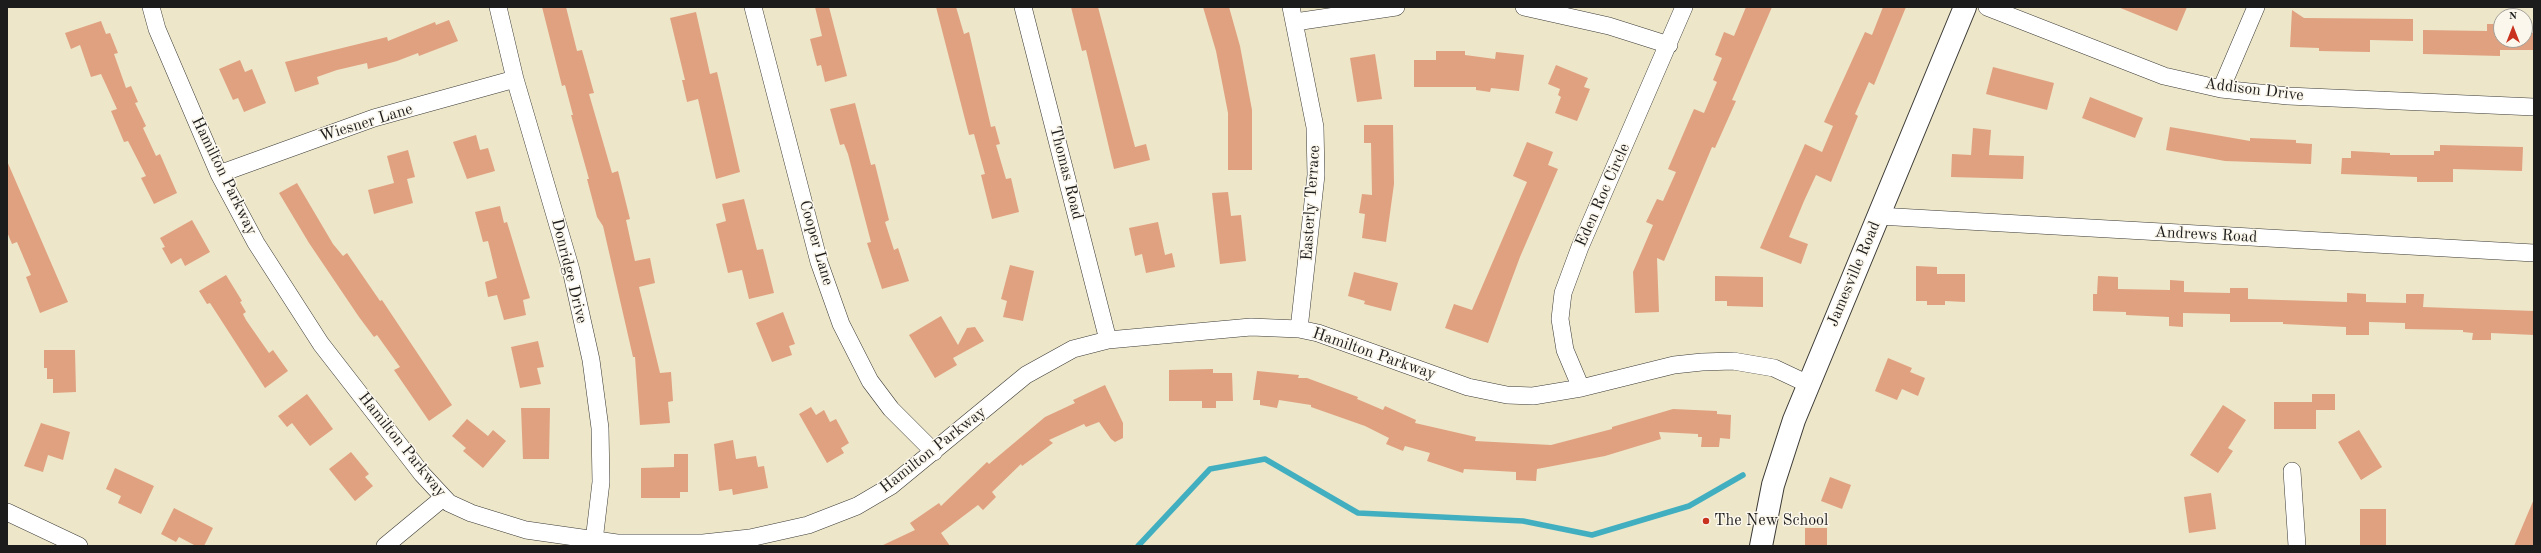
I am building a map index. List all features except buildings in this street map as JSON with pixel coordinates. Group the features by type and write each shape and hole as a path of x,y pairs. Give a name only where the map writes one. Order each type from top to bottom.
{"street":[{"name":"Hamilton Parkway","path":"151,7 157,29 219,174 256,243 321,344 422,474 444,498 471,513 526,530 594,541 703,543 750,538 808,525 857,506 891,486 1026,375 1073,349 1108,340 1251,327 1299,329 1318,333 1468,387 1499,393 1533,396 1580,388 1674,365 1733,361 1774,368 1808,384"},
{"name":"Donridge Drive","path":"498,7 515,79 571,270 591,360 600,428 600,467 594,541"},
{"name":"Cooper Lane","path":"753,7 818,262 841,324 870,381 891,409 934,452"},
{"name":"Thomas Road","path":"1023,7 1108,340"},
{"path":"1293,14 1396,7"},
{"path":"1524,7 1609,26 1668,45"},
{"name":"Eden Roc Circle","path":"1580,388 1565,350 1560,319 1563,293 1580,247 1684,7"},
{"name":"Jamesville Road","path":"1762,546 1773,485 1808,384 1965,7"},
{"name":"Addison Drive","path":"1987,7 2164,76 2220,89 2288,96 2534,107"},
{"path":"2220,89 2256,7"},
{"name":"Easterly Terrace","path":"1293,14 1315,127 1316,167 1299,329"},
{"name":"Wiesner Lane","path":"219,174 374,118 515,79"},
{"name":"Andrews Road","path":"1878,216 2534,253"},
{"path":"2292,471 2297,546"},
{"path":"385,546 444,498"},
{"path":"7,512 80,546"}],"waterway":[{"path":"1138,546 1210,469 1265,459 1358,513 1523,521 1592,535 1689,506 1743,475"}],"place":[{"name":"The New School","path":"1706,521"}]}
